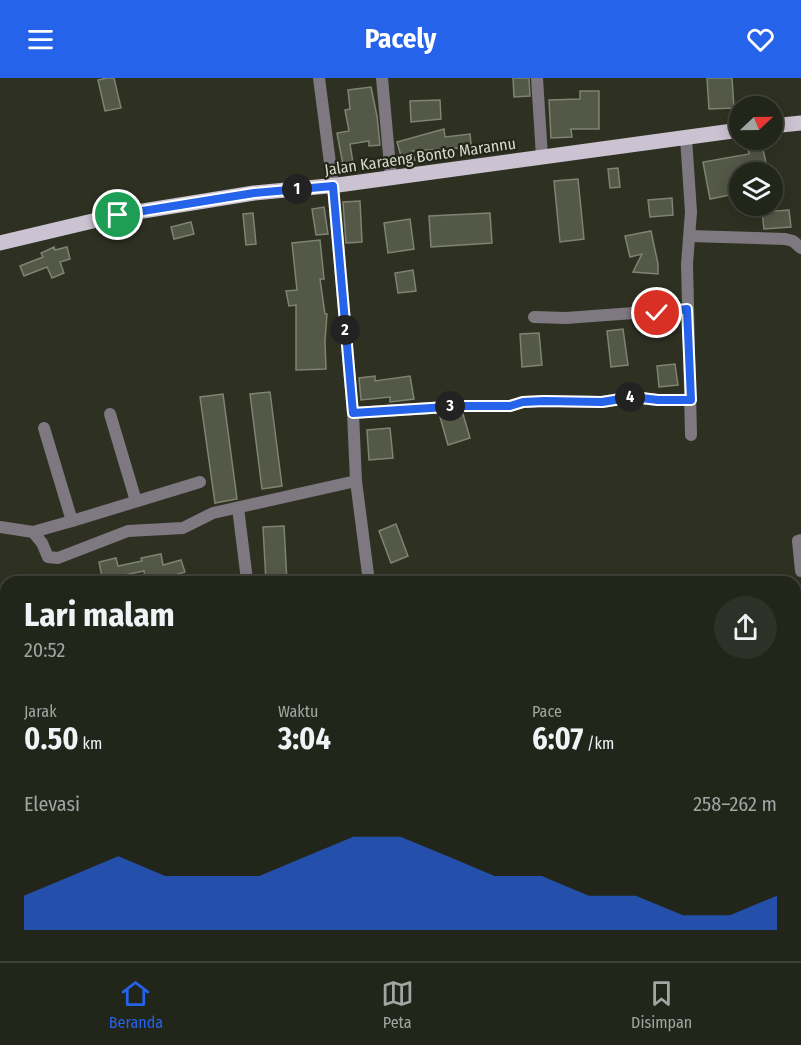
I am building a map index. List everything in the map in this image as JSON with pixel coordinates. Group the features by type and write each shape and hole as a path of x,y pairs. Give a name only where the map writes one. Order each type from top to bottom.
{"main road":[{"path":"783,125 801,123"},
{"name":"Jalan Karaeng Bonto Marannu","path":"0,243 137,212 254,193 333,186 729,132"}],"street":[{"path":"319,78 333,186 353,413 356,481 368,576"},
{"path":"382,78 391,177"},
{"path":"537,78 542,157"},
{"path":"686,138 691,212 687,264 691,435"},
{"path":"690,236 785,239 801,248"},
{"path":"534,317 566,318 687,309"},
{"path":"353,413 462,406 510,406 523,402 544,401 602,402 633,397 691,400"},
{"path":"110,414 136,501"},
{"path":"44,428 72,521"},
{"path":"33,532 42,543 48,558 58,558 128,531 183,528 207,515 356,481"},
{"path":"0,527 33,532 200,482"},
{"path":"238,508 246,576"},
{"path":"801,540 798,541 801,571"}],"building":[{"path":"114,78 121,108 105,111 98,80"},
{"path":"513,78 529,78 530,96 514,97"},
{"path":"707,78 732,78 733,96 729,96 729,108 709,109"},
{"path":"371,87 380,145 369,146 369,141 350,144 353,163 343,165 337,133 349,131 345,110 350,109 348,90"},
{"path":"580,91 599,91 599,129 571,129 572,137 551,138 549,100 580,99"},
{"path":"440,100 441,119 411,122 410,101"},
{"path":"444,129 445,137 470,134 472,154 461,155 460,148 412,151 415,160 403,163 397,142"},
{"path":"748,150 763,150 766,162 729,162 729,195 710,199 703,162 749,154"},
{"path":"618,168 620,187 610,188 608,169"},
{"path":"578,179 584,239 560,242 554,181"},
{"path":"672,198 673,215 650,217 648,200"},
{"path":"360,201 362,242 346,243 343,202"},
{"path":"324,207 328,234 316,235 312,209"},
{"path":"783,210 789,210 791,227 764,229 762,216 783,216"},
{"path":"253,213 256,244 246,245 243,214"},
{"path":"490,213 492,243 431,247 429,216"},
{"path":"410,219 414,249 388,253 384,223"},
{"path":"191,222 194,234 174,239 171,227"},
{"path":"651,231 658,274 633,272 642,254 630,257 625,236"},
{"path":"320,240 324,279 320,279 325,314 327,314 326,369 296,370 296,305 289,306 286,291 297,290 292,243"},
{"path":"54,247 55,250 67,247 70,259 60,262 64,273 52,278 47,267 24,276 20,266 43,257 41,253"},
{"path":"413,270 416,291 398,293 395,273"},
{"path":"623,329 628,365 611,367 607,331"},
{"path":"539,333 542,365 522,367 520,334"},
{"path":"675,364 678,385 659,387 657,366"},
{"path":"375,376 375,381 410,376 414,399 390,402 390,397 361,400 359,378"},
{"path":"270,392 282,486 262,489 250,394"},
{"path":"223,394 237,499 215,503 200,397"},
{"path":"463,414 470,438 448,445 440,417"},
{"path":"390,428 393,458 369,460 367,430"},
{"path":"396,524 408,556 391,563 379,531"},
{"path":"284,526 287,576 266,576 263,527"},
{"path":"161,554 163,565 181,560 185,572 172,576 145,576 144,571 119,576 102,576 99,562 116,558 118,566 142,561 141,558"}],"route":[{"path":"118,215 254,193 333,186 353,413 462,406 510,406 523,402 544,401 602,402 633,397 691,400 687,309 657,313"}]}
